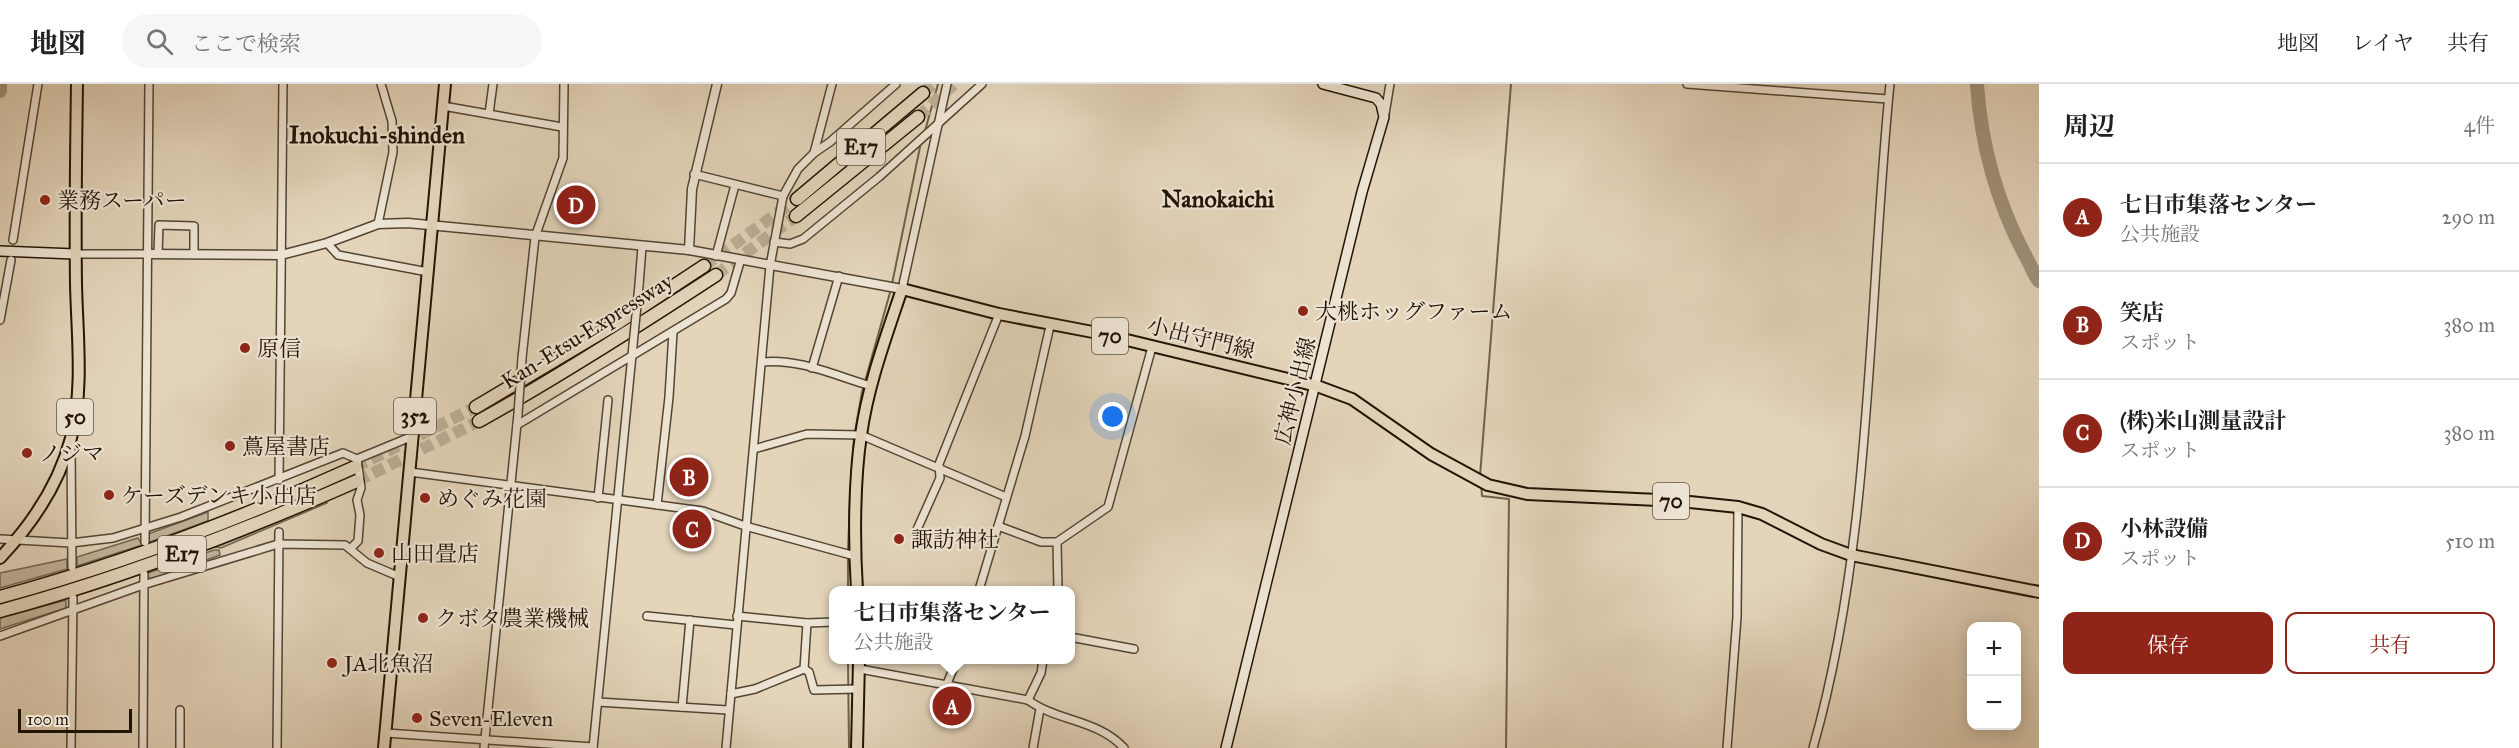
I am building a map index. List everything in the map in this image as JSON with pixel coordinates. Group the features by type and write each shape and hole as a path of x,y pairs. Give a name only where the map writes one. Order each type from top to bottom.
{"highway":[{"name":"E17","path":"797,199 923,93"},
{"name":"E17","path":"796,216 918,117"},
{"name":"Kan-Etsu Expressway","path":"476,406 609,328 704,266"},
{"name":"Kan-Etsu Expressway","path":"478,421 536,390 625,335 716,274"},
{"name":"E17","path":"0,597 57,582 177,541 356,463"},
{"name":"E17","path":"0,610 63,594 183,554 357,481"}],"main road":[{"name":"50","path":"0,558 40,512 53,488 71,439 78,399 75,254 77,84"},
{"name":"352","path":"384,748 445,84"},
{"path":"1323,84 1376,98 1382,104 1384,117"},
{"name":"広神小出線","path":"1226,748 1317,387 1362,192 1384,117"},
{"path":"6,254 75,254"},
{"path":"857,586 855,556 861,435 871,386 902,289"},
{"name":"小出守門線","path":"902,289 1050,326 1098,333 1317,387"},
{"name":"70","path":"1317,387 1352,399 1431,454 1488,485 1527,494 1738,507 1762,514 1821,544 1851,555 2039,592"},
{"path":"857,748 856,689 859,664"}],"street":[{"path":"13,240 38,84"},
{"path":"145,542 149,84"},
{"path":"279,480 283,84"},
{"path":"378,224 393,152 392,121 381,84"},
{"path":"489,114 493,84"},
{"path":"484,748 535,237 563,158 564,84"},
{"path":"689,250 694,174 717,84"},
{"path":"814,153 832,84"},
{"path":"726,748 770,266 783,196 798,169 814,153 830,142 896,84"},
{"path":"75,254 281,255 327,243 378,224 408,223 689,250 740,262 839,276 902,289 947,84"},
{"path":"774,242 790,244 803,239 879,177 982,84"},
{"path":"1384,117 1390,84"},
{"path":"1687,84 1888,99"},
{"path":"1813,748 1824,707 1851,555 1890,84"},
{"path":"443,106 562,127"},
{"path":"694,174 783,196"},
{"path":"716,256 735,185"},
{"path":"158,254 159,225 194,226 194,254"},
{"path":"327,243 338,255 428,272"},
{"path":"386,732 593,748 633,358 642,247"},
{"path":"0,320 6,254"},
{"path":"517,425 633,358 726,299 731,292 740,262"},
{"path":"812,368 839,276"},
{"path":"915,534 940,478 939,464 999,314"},
{"path":"980,586 1025,436 1050,326"},
{"path":"657,505 669,397 673,332"},
{"path":"998,526 1041,542 1057,542 1108,507 1152,347"},
{"path":"762,362 780,360 871,386"},
{"path":"598,498 608,400"},
{"path":"754,449 807,434 861,435 1006,497"},
{"path":"356,463 413,436"},
{"path":"71,439 72,567"},
{"path":"0,539 71,543 113,538 181,517 279,480 339,454 356,463"},
{"path":"351,548 358,541 360,515 357,500 361,488 356,463"},
{"path":"410,472 703,511 745,526 855,556"},
{"path":"1727,748 1737,617 1738,507"},
{"path":"277,748 279,532"},
{"path":"1057,542 1058,586"},
{"path":"0,636 143,585 278,544 345,545 367,563 400,577"},
{"path":"143,748 144,574"},
{"path":"71,748 73,598"},
{"path":"647,616 690,620 829,622"},
{"path":"682,707 690,620"},
{"path":"804,669 807,623"},
{"path":"1075,638 1134,649"},
{"path":"859,664 946,686 1028,700 1040,709 1068,716 1112,736 1124,748"},
{"path":"946,686 955,664"},
{"path":"1028,700 1041,673 1042,664"},
{"path":"731,694 755,689 804,669"},
{"path":"804,669 809,672 814,690 856,689"},
{"path":"598,702 728,710"},
{"path":"1033,748 1040,709"},
{"path":"180,710 180,748"}],"shaded area":[{"path":"325,500 327,503 221,548 215,547"},
{"path":"208,512 208,521 147,543 148,534"},
{"path":"138,538 142,545 77,566 77,557"},
{"path":"219,550 220,555 149,581 148,573"},
{"path":"67,559 67,569 0,588 0,573"},
{"path":"66,600 66,608 0,629 0,618"}],"waterway":[{"path":"0,84 0,91"},
{"name":"Kan-Etsu Expressway","path":"925,131 938,84"},
{"path":"1480,476 1511,84"},
{"path":"1977,84 1982,129 1992,173 2016,237 2039,281"},
{"path":"892,284 921,142"},
{"path":"855,432 862,392 891,289"},
{"path":"851,486 854,438"},
{"path":"1481,484 1482,496 1509,499 1506,748"},
{"path":"848,552 850,497"},
{"path":"848,557 848,586"},
{"path":"848,664 849,748"}],"tunnel":[{"path":"923,93 933,84"},
{"path":"918,117 954,84"},
{"path":"704,266 797,199"},
{"path":"716,275 796,216"},
{"path":"355,467 476,407"},
{"path":"357,481 479,421"}],"place":[{"name":"業務スーパー","path":"45,200"},
{"name":"小林設備","path":"576,205"},
{"name":"大桃ホッグファーム","path":"1303,311"},
{"name":"原信","path":"245,348"},
{"name":"蔦屋書店","path":"230,446"},
{"name":"ノジマ","path":"27,453"},
{"name":"笑店","path":"689,477"},
{"name":"ケーズデンキ小出店","path":"109,495"},
{"name":"めぐみ花園","path":"425,498"},
{"name":"(株)米山測量設計","path":"692,529"},
{"name":"諏訪神社","path":"899,539"},
{"name":"山田畳店","path":"379,553"},
{"name":"クボタ農業機械","path":"423,618"},
{"name":"JA北魚沼","path":"332,663"},
{"name":"七日市集落センター","path":"952,706"},
{"name":"Seven-Eleven","path":"417,718"}],"district":[{"name":"Inokuchi-shinden","path":"377,135"},
{"name":"Nanokaichi","path":"1218,199"}]}
